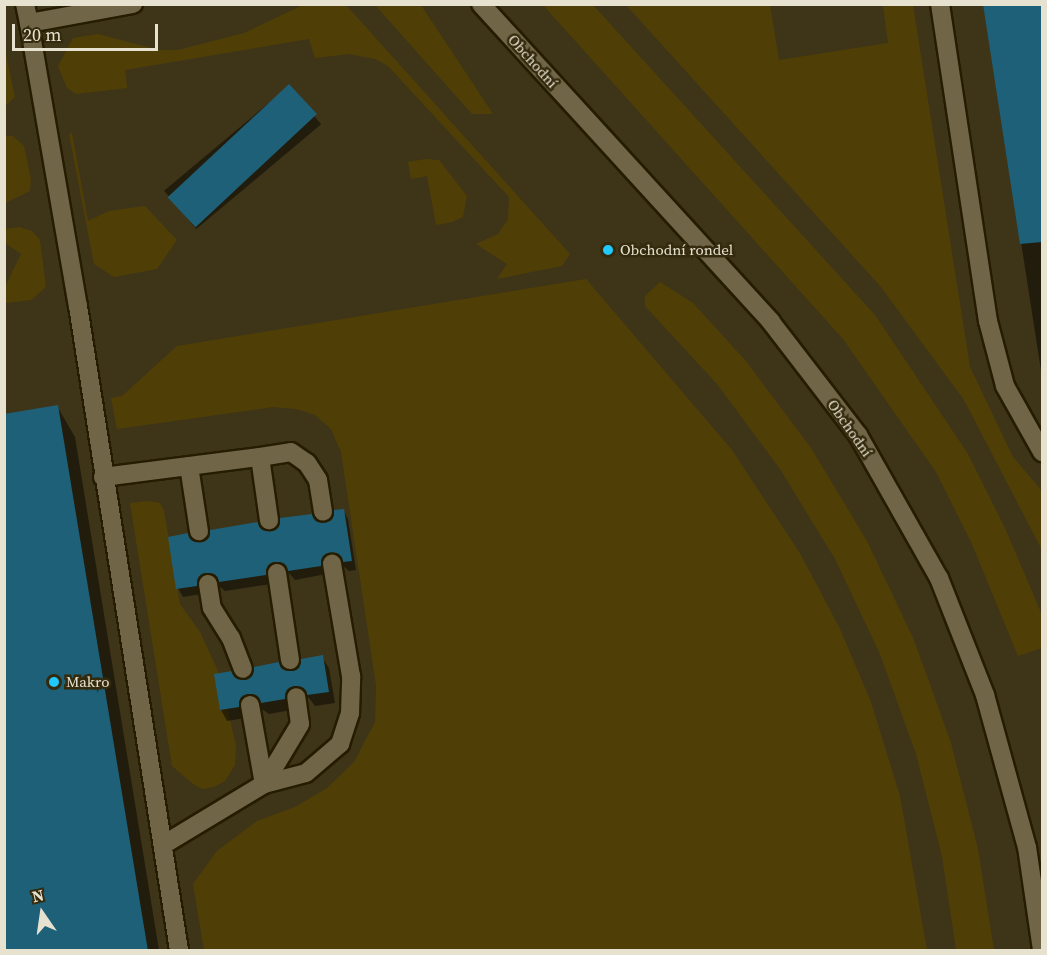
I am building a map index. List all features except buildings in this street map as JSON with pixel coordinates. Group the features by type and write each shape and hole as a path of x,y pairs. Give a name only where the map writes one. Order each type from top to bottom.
{"street":[{"path":"25,4 179,951"},
{"path":"29,23 133,4"},
{"name":"Obchodní","path":"481,4 771,322 858,435 939,578 985,695 1027,847 1041,951"},
{"path":"940,4 988,321 1005,386 1042,452"},
{"path":"103,477 291,452 307,463 318,480 323,512"},
{"path":"260,457 269,520"},
{"path":"189,466 199,531"},
{"path":"162,845 264,784 306,773 340,744 350,713 351,676 332,564"},
{"path":"277,573 290,660"},
{"path":"208,584 212,608 231,638 243,669"},
{"path":"264,784 300,724 296,697"},
{"path":"250,705 264,784"}],"shaded area":[{"path":"303,5 346,5 570,254 562,266 497,279 507,264 476,244 498,234 508,219 509,197 388,66 375,59 349,54 315,58 309,39 125,70 127,88 76,94 67,88 58,66 73,38 98,34 159,50 178,50 244,33"},
{"path":"375,5 421,5 493,114 472,114"},
{"path":"543,5 593,5 875,315 968,454 1005,528 1042,615 1042,648 1018,656 972,544 936,472 843,339"},
{"path":"626,5 770,5 779,60 888,43 883,5 913,5 970,367 1013,457 1042,491 1042,550 964,400 881,287"},
{"path":"5,50 15,97 5,106"},
{"path":"72,133 88,221 109,211 145,206 177,240 157,269 114,277 94,264 69,134"},
{"path":"4,136 13,136 24,146 31,179 30,191 5,203"},
{"path":"426,159 439,160 467,196 463,217 436,225 427,176 411,179 408,162"},
{"path":"20,227 32,231 40,240 46,287 31,300 5,303 5,287 21,254 5,243 5,229"},
{"path":"586,279 732,450 801,555 840,629 871,702 900,796 927,950 204,950 193,884 217,851 257,821 295,807 327,788 354,762 375,722 376,685 341,452 331,429 315,415 296,409 273,407 117,429 111,398 122,396 177,346"},
{"path":"660,282 693,303 745,360 811,448 867,541 914,640 951,743 978,849 994,950 956,950 942,856 916,754 880,654 835,559 780,469 717,384 645,306 645,296"},
{"path":"149,501 160,503 164,511 180,604 200,632 219,673 236,746 235,765 225,781 214,787 202,789 172,766 130,503"}],"place":[{"name":"Obchodní rondel","path":"608,250"},
{"name":"Makro","path":"54,682"}]}
